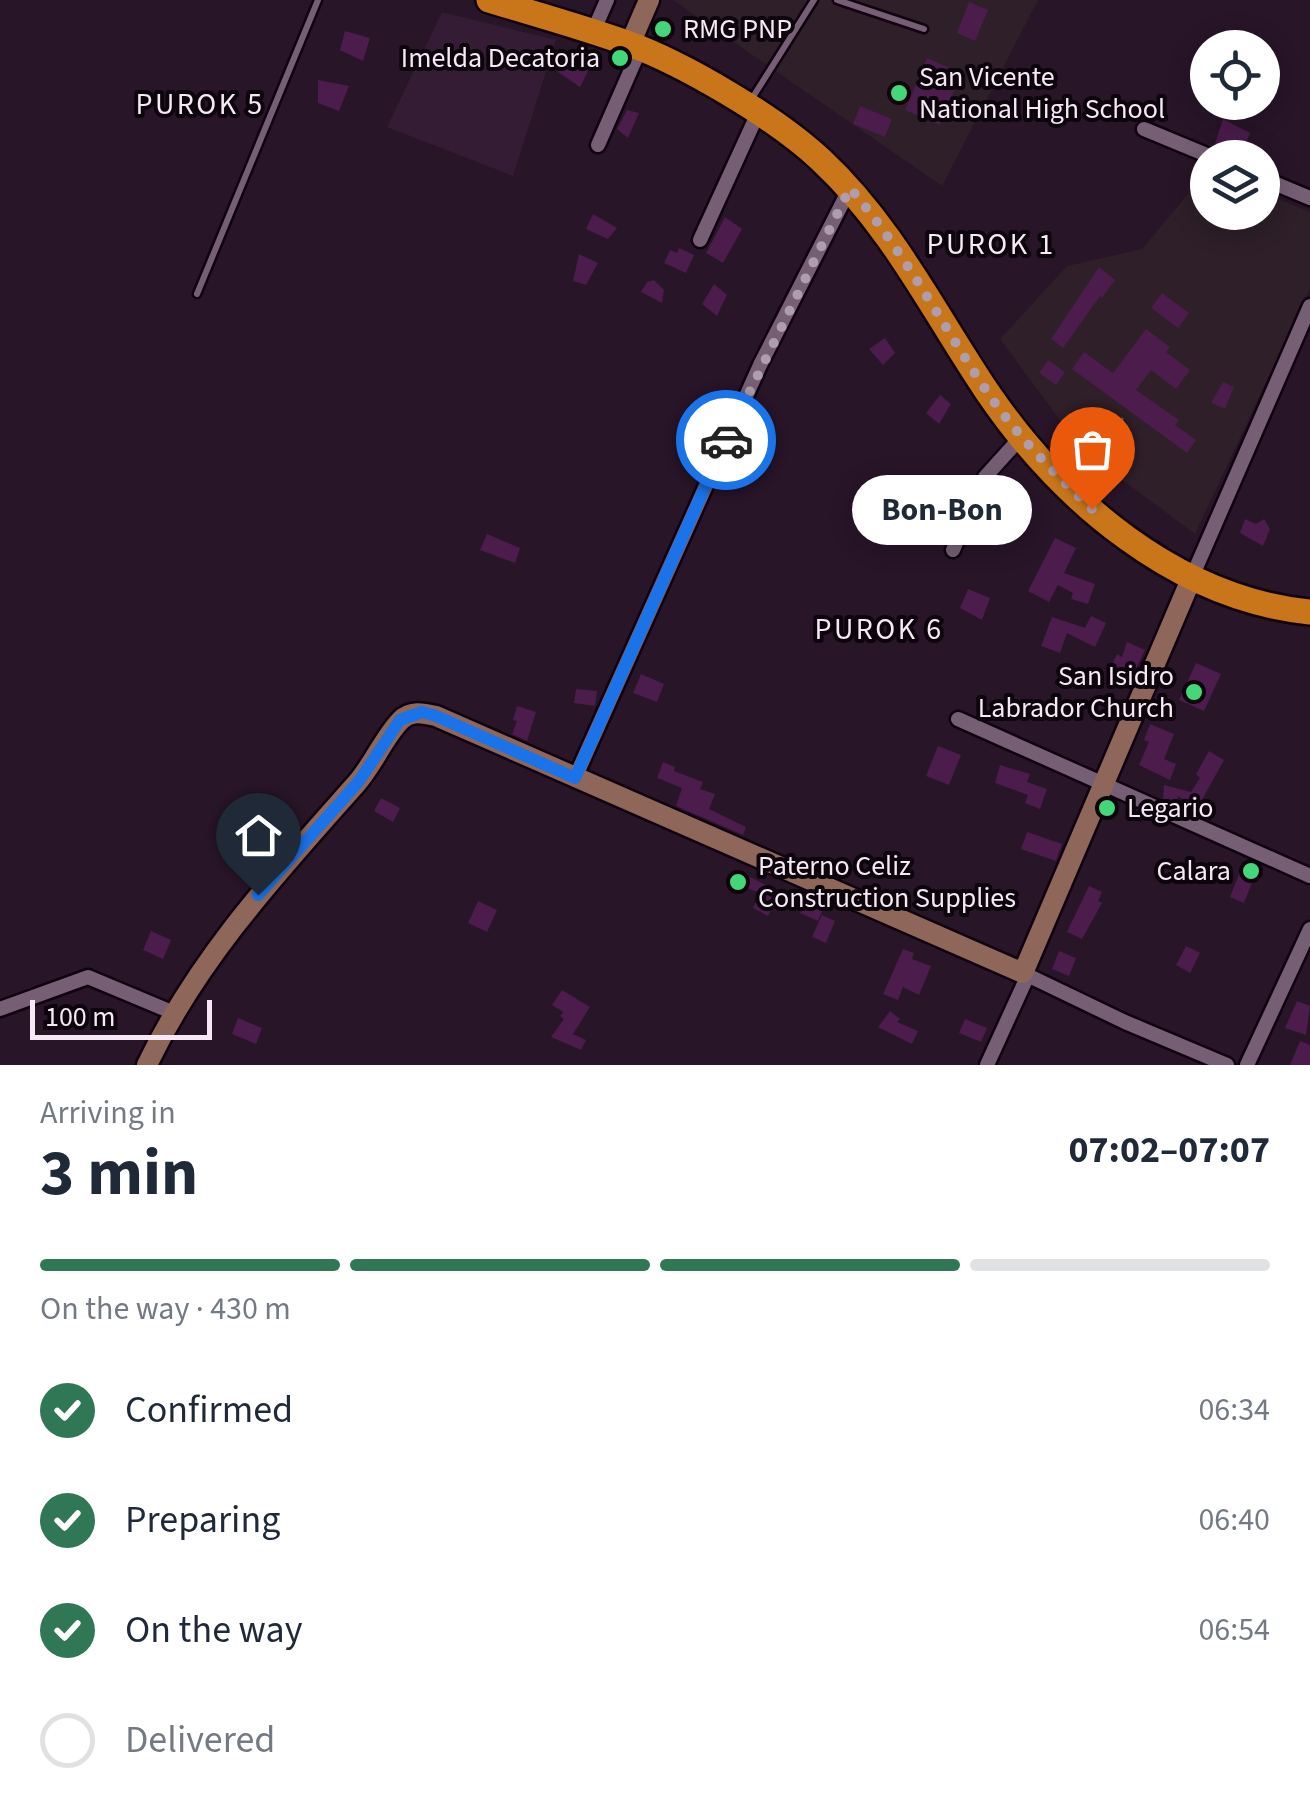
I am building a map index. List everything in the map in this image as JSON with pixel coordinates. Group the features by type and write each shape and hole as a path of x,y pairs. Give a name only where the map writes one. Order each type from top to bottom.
{"highway":[{"path":"489,0 635,46 753,109 789,133 850,188 900,252 990,397 1067,486 1154,558 1261,603 1310,612"}],"street":[{"path":"593,32 608,0"},
{"path":"598,145 649,0"},
{"path":"700,240 753,109"},
{"path":"1144,128 1190,148"},
{"path":"1280,186 1310,198"},
{"path":"575,778 760,366 850,188"},
{"path":"987,1065 1310,306"},
{"path":"952,550 984,477 1022,436"},
{"path":"147,1065 190,986 231,930 359,781 400,720 410,714 436,716 1227,1065"},
{"path":"958,719 1310,876"},
{"path":"1247,1065 1310,929"},
{"path":"0,1009 88,977 174,1014"}],"lane":[{"path":"198,294 318,0"},
{"path":"753,109 814,0"},
{"path":"836,0 924,29"}],"path":[{"path":"1078,473 1123,418"}],"shaded area":[{"name":"San Vicente National High School","path":"673,0 1038,0 942,186"},
{"path":"442,12 556,40 513,176 387,127"},
{"path":"1190,191 1190,230 1280,230 1280,200 1310,212 1310,288 1195,534 1082,450 1000,339 1067,266 1142,249"}],"building":[{"path":"969,2 988,10 975,41 957,33"},
{"path":"345,31 370,38 363,61 340,50"},
{"path":"568,57 589,69 580,87 558,72"},
{"path":"927,58 961,73 940,125 905,110"},
{"path":"318,80 349,86 339,111 318,103"},
{"path":"860,106 892,119 885,137 853,124"},
{"path":"627,110 639,113 628,138 617,129"},
{"path":"1223,120 1250,133 1247,140 1216,140"},
{"path":"593,214 617,228 608,239 586,229"},
{"path":"725,217 742,229 723,263 706,253"},
{"path":"679,248 694,255 686,273 664,263 670,250 677,253"},
{"path":"579,254 598,263 586,285 573,281"},
{"path":"1099,267 1115,280 1063,348 1051,339"},
{"path":"654,280 664,290 662,303 641,292 647,282"},
{"path":"714,284 727,295 717,316 702,304"},
{"path":"1162,293 1189,313 1178,328 1151,308"},
{"path":"1146,329 1170,347 1166,352 1190,370 1176,389 1151,370 1136,390 1179,420 1175,425 1196,440 1187,453 1072,369 1084,352 1113,373"},
{"path":"885,338 895,353 883,365 869,349"},
{"path":"1048,360 1065,372 1056,385 1039,373"},
{"path":"1223,382 1234,387 1225,409 1211,403"},
{"path":"940,395 951,404 939,424 926,413"},
{"path":"1245,519 1256,524 1264,519 1270,529 1263,546 1240,533"},
{"path":"487,534 520,548 515,563 480,550"},
{"path":"1055,538 1076,548 1064,573 1095,584 1088,604 1071,599 1073,593 1058,585 1049,602 1028,591"},
{"path":"968,589 990,598 982,620 960,608"},
{"path":"1091,616 1106,623 1095,647 1067,633 1060,653 1041,646 1052,617 1085,628"},
{"path":"1127,642 1145,650 1129,684 1108,673 1117,654 1122,657"},
{"path":"1196,663 1221,674 1204,711 1179,700"},
{"path":"641,674 664,684 657,702 633,693"},
{"path":"576,689 597,691 595,706 574,703"},
{"path":"517,706 536,712 527,741 512,734"},
{"path":"1150,724 1174,734 1164,759 1176,764 1170,780 1139,765 1149,742 1144,740"},
{"path":"938,746 961,755 949,785 926,776"},
{"path":"1209,751 1224,760 1197,809 1178,796 1176,805 1163,799 1164,785 1191,792"},
{"path":"663,762 675,767 674,771 703,782 700,789 715,794 709,809 746,827 743,835 676,806 682,788 657,778"},
{"path":"1000,765 1030,774 1027,782 1047,789 1040,809 1025,803 1028,795 995,783"},
{"path":"381,798 400,808 393,822 374,811"},
{"path":"1027,832 1062,844 1056,861 1021,849"},
{"path":"1241,869 1255,875 1244,903 1230,897"},
{"path":"746,875 780,892 768,916 753,908 760,893 742,886"},
{"path":"1089,886 1102,892 1098,901 1102,903 1082,939 1067,932"},
{"path":"807,897 825,905 818,921 800,913"},
{"path":"478,901 497,910 487,932 468,923"},
{"path":"822,915 835,921 826,943 812,937"},
{"path":"151,931 171,940 163,959 143,950"},
{"path":"1186,946 1200,953 1190,973 1176,965"},
{"path":"903,949 914,953 912,959 931,966 919,995 903,987 898,1000 883,994"},
{"path":"1059,951 1076,958 1069,976 1052,969"},
{"path":"562,990 590,1007 573,1034 586,1040 581,1050 551,1037 564,1019 560,1016 563,1012 552,1005"},
{"path":"1297,1001 1310,1006 1306,1035 1285,1028"},
{"path":"890,1011 900,1019 897,1022 918,1031 912,1044 878,1027"},
{"path":"238,1018 262,1028 256,1044 232,1034"},
{"path":"965,1019 987,1028 981,1042 959,1033"},
{"path":"1300,1041 1310,1045 1310,1065 1290,1065"}],"way so far":[{"path":"726,440 850,188 900,252 990,397 1043,460 1092,509"}],"place":[{"name":"RMG PNP","path":"663,29"},
{"name":"Imelda Decatoria","path":"620,58"},
{"name":"San Vicente National High School","path":"899,93"},
{"name":"Bon-Bon","path":"1092,509"},
{"name":"San Isidro Labrador Church","path":"1194,692"},
{"name":"Legario","path":"1107,808"},
{"name":"Calara","path":"1251,871"},
{"name":"Paterno Celiz Construction Supplies","path":"738,882"}],"district":[{"name":"PUROK 5","path":"200,104"},
{"name":"PUROK 1","path":"991,244"},
{"name":"PUROK 6","path":"879,629"}],"route":[{"path":"258,895 359,781 400,720 410,714 436,716 575,778 726,440"}]}
